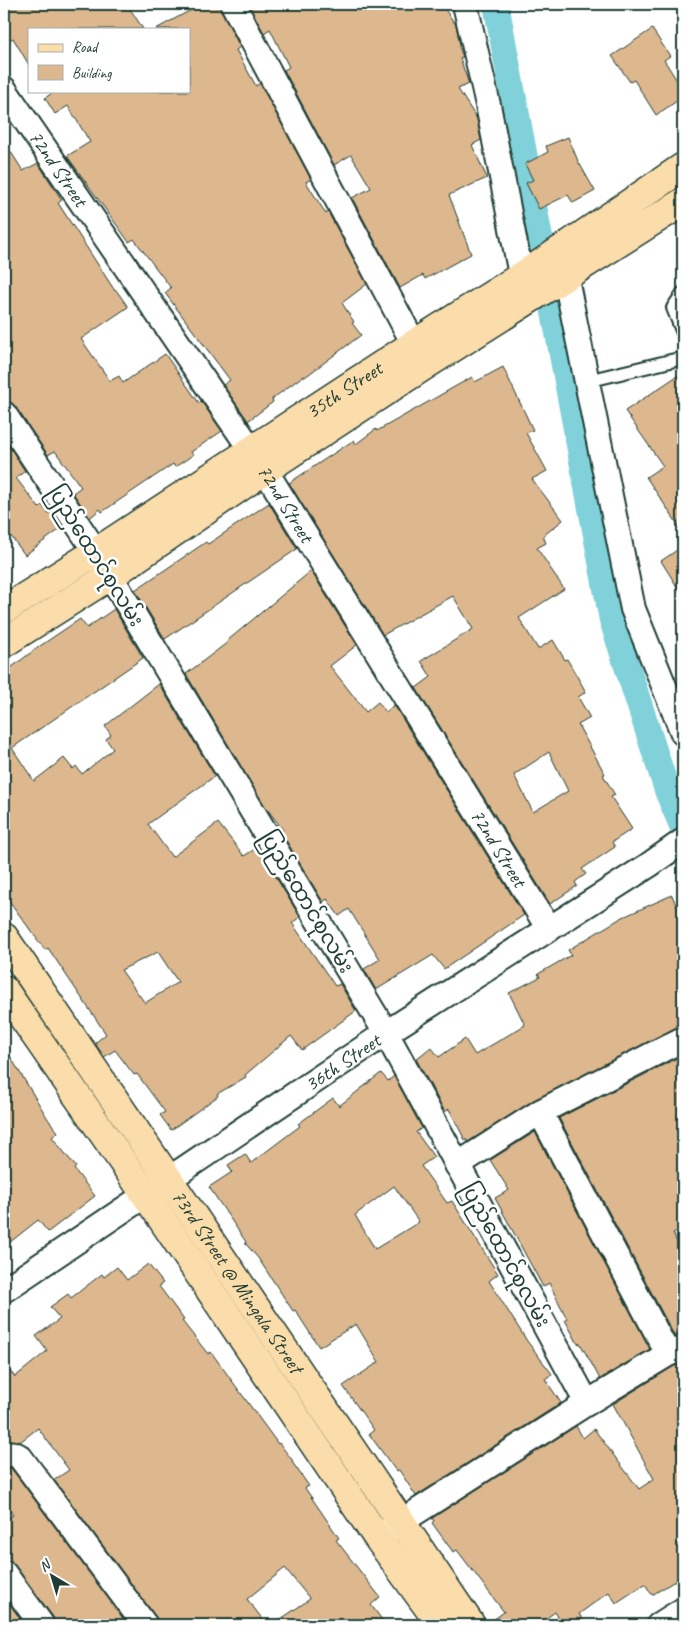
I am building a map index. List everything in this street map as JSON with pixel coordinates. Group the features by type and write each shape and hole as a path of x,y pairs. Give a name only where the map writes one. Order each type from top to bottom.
{"main road":[{"name":"35th Street","path":"4,610 96,552 258,460 545,275 683,167"},
{"name":"35th Street","path":"4,643 110,576 258,460 414,344 683,202"},
{"name":"73rd Street @ Mingala Street","path":"4,937 471,1625"},
{"name":"73rd Street @ Mingala Street","path":"4,990 145,1194 377,1537 441,1625"}],"street":[{"path":"233,4 414,344"},
{"path":"465,4 488,105 545,275 587,381 633,609 683,734"},
{"name":"72nd Street","path":"4,89 258,460 549,929"},
{"name":"ပြည်ထောင်စုလမ်း","path":"4,414 96,552 386,1033 587,1403"},
{"name":"36th Street","path":"4,1290 386,1033 649,865 683,841"},
{"path":"457,1165 540,1112 683,1039"},
{"path":"377,1537 587,1403 676,1351 540,1112"},
{"path":"4,1456 14,1454 20,1457 145,1625"},
{"path":"4,1573 42,1625"},
{"path":"659,1625 683,1610"}],"lane":[{"path":"683,293 673,308 683,333"},
{"path":"587,381 683,358"}],"building":[{"path":"4,4 127,4 142,28 28,28 28,63 13,38 4,43"},
{"path":"202,4 219,4 240,47 236,50 256,86 260,83 311,179 306,182 326,214 328,212 367,284 342,303 354,322 352,323 361,335 272,399 273,402 248,421 223,385 230,380 165,293 171,288 134,239 129,242 67,156 90,142 68,106 55,114 45,98 54,92 190,92 190,28 158,28"},
{"path":"248,4 441,4 456,25 459,46 463,57 460,58 469,84 458,89 477,119 481,140 472,145 487,178 449,195 471,254 425,279 423,275 400,288 352,198 371,188 351,155 334,165 284,70 289,67 270,29 264,33"},
{"path":"652,29 670,56 664,60 683,90 683,97 656,115 634,80 630,82 612,56"},
{"path":"568,137 578,161 595,191 573,203 568,195 539,209 526,183 533,180 525,164 548,152 546,146"},
{"path":"4,141 23,171 38,163 62,200 58,203 115,291 128,307 81,339 110,381 119,376 123,383 165,354 199,403 201,401 222,431 191,452 193,455 175,467 173,464 102,512 100,509 90,518 73,493 81,487 55,451 48,455 15,406 4,400"},
{"path":"503,367 533,430 526,433 547,471 532,479 563,520 543,536 546,543 537,548 564,589 519,618 538,649 553,640 565,660 567,659 586,692 578,697 590,718 578,725 615,795 611,797 632,829 612,842 615,847 582,869 586,874 575,882 577,886 550,904 416,688 431,677 421,661 473,629 453,596 383,635 289,483 354,440 356,444 376,429 377,431 472,377 475,382","holes":["549,752 568,791 533,812 514,775"]},
{"path":"683,372 683,532 646,477 663,466 625,411"},
{"path":"4,438 25,471 16,478 39,508 42,505 48,513 52,510 63,527 25,555 4,527"},
{"path":"269,503 297,549 165,639 135,590 206,542 208,544"},
{"path":"683,546 683,596 661,561"},
{"path":"311,571 357,645 330,666 366,712 378,702 386,712 394,705 524,915 444,969 433,955 376,990 364,969 380,959 349,909 339,916 327,899 323,902 281,832 283,830 264,805 186,674 228,642"},
{"path":"114,609 143,658 12,748 34,781 64,758 73,769 76,766 82,774 113,749 106,739 111,735 105,726 159,684 215,776 148,824 172,857 218,823 244,856 258,847 300,917 292,923 335,986 340,984 356,1011 302,1050 291,1036 245,1075 246,1077 217,1094 218,1096 171,1130 160,1115 165,1112 137,1074 134,1075 115,1050 104,1057 95,1043 106,1034 48,948 45,950 4,894 4,673 80,619 87,628","holes":["158,952 178,982 145,1003 121,970"]},
{"path":"672,895 683,922 683,1025 534,1100 468,1142 465,1140 449,1109 445,1112 416,1059 431,1047 439,1057 465,1039 475,1055 525,1025 509,993 540,977 538,974 571,955 568,950 621,918"},
{"path":"4,1046 48,1119 58,1132 52,1137 76,1167 74,1169 95,1196 48,1232 38,1220 4,1247"},
{"path":"683,1055 683,1229 673,1233 683,1256 683,1336 675,1337 559,1118"},
{"path":"381,1073 388,1081 394,1076 422,1128 416,1132 434,1157 421,1166 447,1203 452,1201 498,1274 489,1281 527,1341 552,1374 545,1379 561,1403 416,1496 399,1470 396,1471 369,1434 374,1430 343,1386 379,1362 356,1324 319,1347 258,1258 245,1243 209,1187 232,1172 228,1165 245,1154 251,1163 333,1098 339,1106","holes":["394,1186 419,1222 375,1249 355,1215"]},
{"path":"535,1132 650,1349 600,1379 565,1320 567,1319 549,1283 543,1287 495,1198 509,1190 490,1160"},
{"path":"148,1264 163,1283 159,1286 184,1320 182,1321 208,1354 211,1352 278,1444 293,1461 309,1486 305,1488 339,1538 336,1540 380,1597 371,1605 386,1625 272,1625 310,1599 285,1568 247,1599 267,1625 158,1625 156,1617 54,1480 69,1470 38,1428 20,1442 4,1441 4,1364 15,1377 47,1351 36,1336 60,1319 50,1307 68,1294 71,1298 102,1274 104,1277 117,1267 127,1280"},
{"path":"683,1363 683,1576 652,1595 645,1584 616,1603 609,1592 579,1614 587,1625 563,1625 555,1612 537,1625 486,1625 504,1612 457,1550 453,1552 432,1523 434,1521 432,1518 576,1426 583,1438 594,1429 639,1489 654,1479 613,1404 674,1366"},
{"path":"11,1468 128,1625 55,1625 53,1617 4,1551 4,1521 13,1515 4,1503 4,1471"},
{"path":"5,1598 25,1625 4,1625"}],"waterway":[{"path":"496,4 612,620 668,793 683,828"}]}
